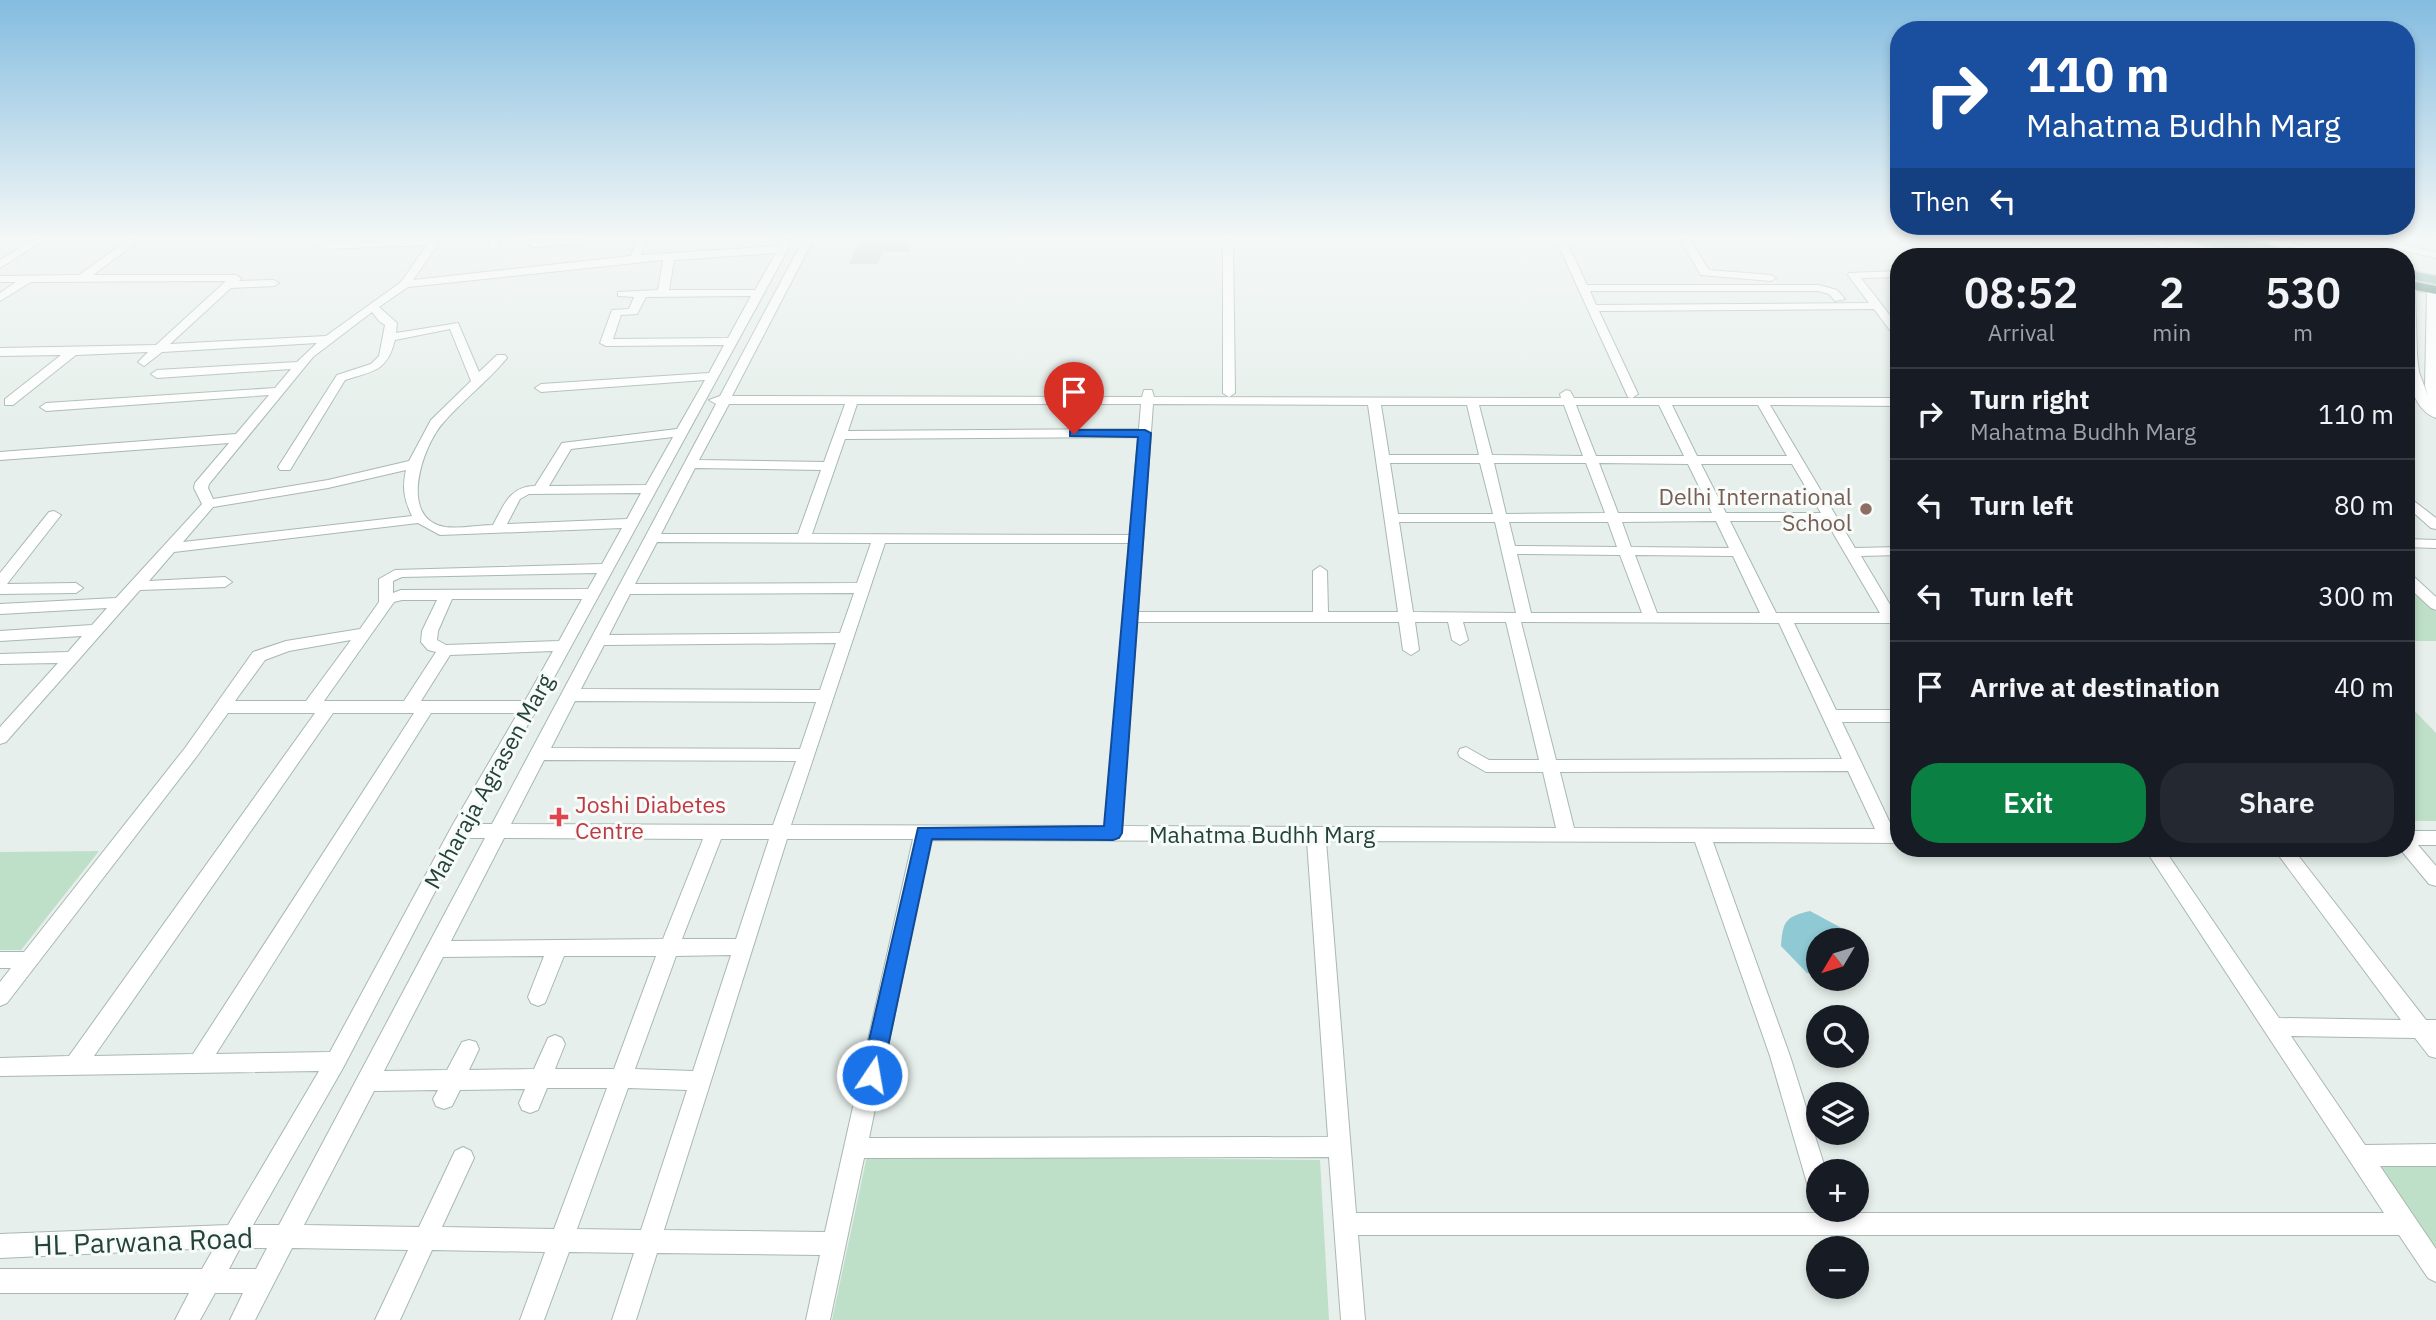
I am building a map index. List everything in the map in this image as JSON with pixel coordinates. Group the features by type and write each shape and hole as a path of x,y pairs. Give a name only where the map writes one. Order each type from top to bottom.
{"street":[{"path":"144,362 212,302"},
{"path":"209,504 201,488 202,483 239,438 301,365 328,339 379,302"},
{"path":"638,302 633,312 617,312 606,343 732,341"},
{"name":"Maharaja Agrasen Marg","path":"187,1320 336,1061 458,831 530,707 754,302"},
{"name":"Maharaja Agrasen Marg","path":"242,1320 775,302"},
{"path":"1228,302 1228,394"},
{"path":"1588,302 1632,394"},
{"path":"1869,302 1874,302 1890,323"},
{"path":"1591,308 1874,302"},
{"path":"2424,401 2434,375 2434,302"},
{"path":"285,467 341,378 375,367 385,357 391,323 383,320 373,306"},
{"path":"390,338 454,325 477,381"},
{"path":"0,352 72,352 328,339"},
{"path":"9,402 72,352"},
{"path":"501,358 435,423 414,464 409,486 412,501 421,519 440,531 631,523"},
{"path":"157,374 301,365"},
{"path":"2415,385 2424,401 2436,414"},
{"path":"541,388 704,389 726,395 852,401 1228,394 1567,398 1664,402 1890,402"},
{"path":"46,407 279,391"},
{"path":"726,395 1472,402 1632,394 1890,394"},
{"path":"1113,833 1148,397"},
{"path":"1567,398 1651,617"},
{"path":"803,539 852,401"},
{"path":"1374,401 1411,650"},
{"path":"1472,402 1508,550 1518,617 1567,835"},
{"path":"1664,402 1738,552 1777,617 1890,831"},
{"path":"1762,402 1851,552 1890,612"},
{"path":"540,489 567,446 681,432"},
{"path":"840,435 1145,433"},
{"path":"0,456 239,438"},
{"path":"1382,459 1797,460"},
{"path":"0,738 209,504 328,484 414,464"},
{"path":"690,464 829,466"},
{"path":"498,530 515,496 527,490 650,489"},
{"path":"2415,506 2436,524"},
{"path":"0,583 54,515"},
{"path":"1391,518 1831,517"},
{"path":"171,548 421,519"},
{"path":"651,538 1137,538"},
{"path":"624,1320 780,832 880,538"},
{"path":"2415,543 2436,544"},
{"path":"1508,550 1738,552"},
{"path":"1851,552 1890,551"},
{"path":"0,564 17,563"},
{"path":"74,1067 319,707 385,600 386,579 400,573 606,568"},
{"path":"1320,571 1321,617"},
{"path":"136,586 225,582"},
{"path":"0,589 76,588"},
{"path":"625,589 863,588"},
{"path":"2429,591 2436,605"},
{"path":"385,600 401,595 592,594"},
{"path":"446,595 430,631 429,642 434,646 445,650 564,646"},
{"path":"0,609 121,603"},
{"path":"1454,616 1460,640"},
{"path":"1130,617 1890,618"},
{"path":"0,636 97,631"},
{"path":"0,997 191,752 259,656 269,650 363,633"},
{"path":"598,640 846,638"},
{"path":"198,1064 418,707 445,650"},
{"path":"0,659 73,657"},
{"path":"569,695 826,696"},
{"path":"223,707 530,707"},
{"path":"1830,716 1890,716"},
{"path":"1466,753 1486,766 1854,765"},
{"path":"538,754 806,755"},
{"name":"Mahatma Budhh Marg","path":"458,831 1890,836"},
{"path":"532,1320 669,948 715,832"},
{"path":"818,1320 925,832"},
{"path":"1317,834 1353,1320"},
{"path":"1701,835 1780,1056 1811,1159"},
{"path":"2415,838 2436,838"},
{"path":"2415,854 2436,879"},
{"path":"2159,857 2436,1270"},
{"path":"2289,857 2428,1029 2436,1049"},
{"path":"436,949 743,947"},
{"path":"538,998 557,948"},
{"path":"0,960 29,960"},
{"path":"2273,1027 2428,1029"},
{"path":"530,1103 555,1044"},
{"path":"449,1089 469,1048"},
{"path":"0,1067 336,1061"},
{"path":"368,1081 449,1089 540,1079 622,1078 700,1082"},
{"path":"856,1148 1340,1147"},
{"path":"2360,1156 2436,1156"},
{"path":"387,1320 463,1157"},
{"path":"1346,1224 1806,1217"},
{"path":"1869,1217 2406,1224"},
{"name":"HL Parwana Road","path":"0,1246 235,1236 835,1244"},
{"name":"HL Parwana Road","path":"0,1281 263,1280"}],"green space":[{"path":"2415,592 2436,612 2436,641 2415,641"},
{"path":"2415,711 2436,733 2436,821 2415,821"},
{"path":"99,851 21,950 0,950 0,852"},
{"path":"867,1156 1320,1160 1329,1320 832,1320"},
{"path":"2436,1163 2436,1251 2376,1164"}],"water":[{"path":"1810,911 1842,928 1806,928 1806,972 1781,946 1784,926 1795,915"}],"place":[{"name":"Delhi International School","path":"1866,509"},
{"name":"Joshi Diabetes Centre","path":"559,817"}],"route":[{"path":"872,1075 925,832 1113,833 1145,433 1074,434"}]}
